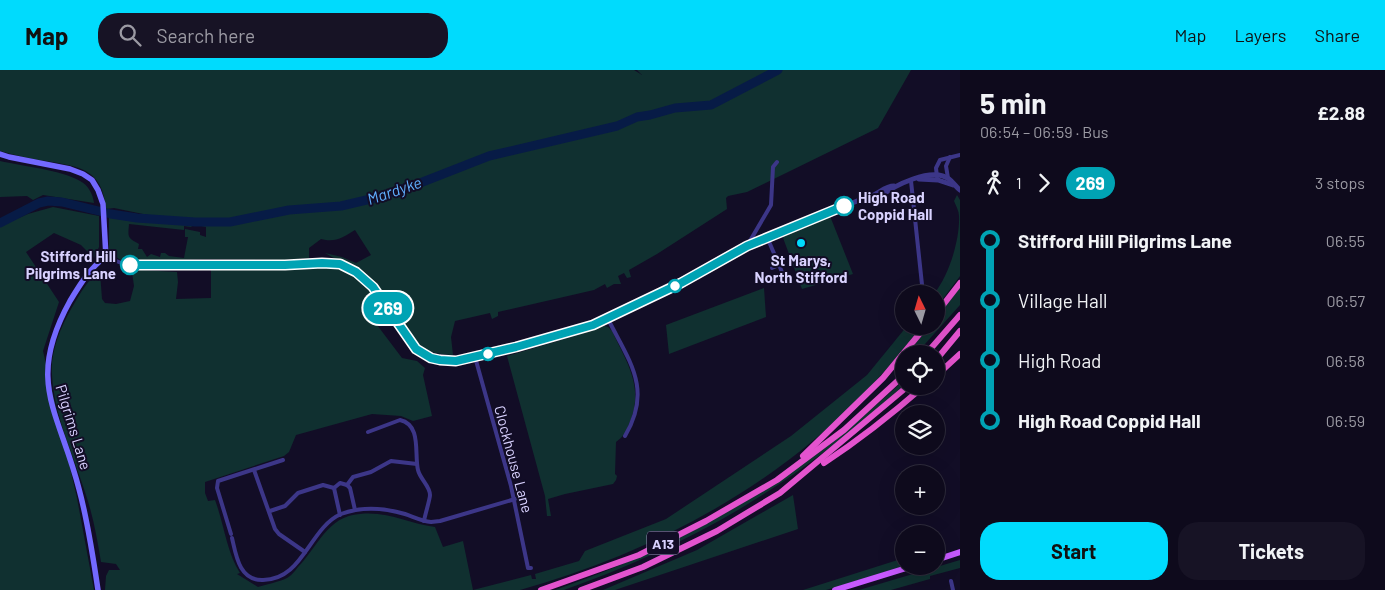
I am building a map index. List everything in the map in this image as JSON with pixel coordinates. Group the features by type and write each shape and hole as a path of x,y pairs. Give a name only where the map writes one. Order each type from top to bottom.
{"highway":[{"path":"945,302 960,283"},
{"path":"934,345 960,315"},
{"path":"945,349 960,331"},
{"name":"A13","path":"777,480 883,378 919,335"},
{"path":"945,368 960,354"},
{"name":"A13","path":"541,590 639,555 706,521 777,480 844,430 895,383"},
{"name":"A13","path":"580,590 643,568 717,531 780,493 897,395"},
{"name":"A13","path":"800,478 850,446 914,395"}],"main road":[{"path":"0,154 77,171 92,180 103,204 106,257"},
{"name":"Pilgrims Lane","path":"98,590 79,487 51,406 47,382 47,364 50,345 65,310 92,269 106,257"},
{"path":"945,557 960,552"},
{"path":"835,590 895,572"}],"street":[{"path":"940,181 936,175 938,163 942,159 960,155"},
{"path":"950,158 946,166 948,178 953,185"},
{"path":"747,246 771,205 774,166 777,162"},
{"path":"106,257 124,264 137,266 340,264 356,272 373,287 412,345 423,354 449,361 475,357 576,331 681,283 767,237 860,201 877,199 894,186 922,176 936,175 948,178"},
{"path":"918,179 940,181 953,185 960,190"},
{"path":"910,181 922,285"},
{"path":"767,237 782,272"},
{"path":"772,268 779,266"},
{"path":"608,318 636,374 638,399 634,420 625,436"},
{"name":"Clockhouse Lane","path":"475,357 515,500 529,570"},
{"path":"368,432 400,420 408,424 414,432 417,464 422,479 430,493 424,521"},
{"path":"283,460 218,482 217,488 240,569 255,580 271,580 281,576 297,563 323,527 340,515 356,510 391,510 424,521 440,521 515,500"},
{"path":"347,485 353,477 371,472 391,461 417,464"},
{"path":"254,470 270,511 272,523 279,534 305,552"},
{"path":"334,488 340,483 347,485 350,488 356,510"},
{"path":"270,511 286,506 298,493 324,485 334,488"},
{"path":"334,488 340,515"},
{"path":"951,580 953,590"}],"green space":[{"path":"0,70 634,70 642,75 637,70 911,70 878,128 747,192 728,196 726,198 727,209 629,270 631,277 627,278 624,273 618,276 621,284 614,284 607,288 605,284 594,290 498,312 498,316 492,319 490,313 455,321 451,337 453,355 435,353 422,347 404,328 383,292 372,281 325,253 356,263 371,255 355,230 335,240 321,239 309,248 309,258 284,260 206,259 146,261 121,260 109,253 109,215 193,225 191,227 184,226 184,230 129,224 129,237 139,244 138,249 142,249 147,257 151,254 160,257 161,253 165,253 169,256 184,258 188,237 185,237 185,229 200,232 200,235 206,237 206,227 114,208 106,209 100,185 87,172 69,165 0,151"},
{"path":"0,161 53,171 72,177 88,187 94,203 43,195 33,200 27,196 0,197"},
{"path":"957,195 960,200 960,276 945,296 945,285 940,285 949,267 958,236 959,214 954,201"},
{"path":"53,207 99,216 99,247 94,258 81,245 54,233 26,252 59,302 43,351 77,498 94,590 0,590 0,226 28,214"},
{"path":"830,216 853,274 802,289 782,235"},
{"path":"331,265 357,276 363,282 374,296 378,305 380,314 371,317 402,358 417,361 425,368 423,375 432,416 413,421 401,416 372,414 296,435 289,452 284,456 205,482 205,493 208,501 215,500 229,547 240,573 237,574 258,587 287,578 331,526 339,520 360,514 380,514 435,527 443,547 463,541 473,590 105,590 106,576 109,570 120,570 116,564 101,562 90,509 56,405 52,375 53,357 61,329 85,286 100,272 102,299 105,303 116,304 130,301 134,286 132,272 141,270 177,272 176,299 211,298 211,270 321,268"},
{"path":"960,287 960,305 945,322 945,306"},
{"path":"764,288 766,317 669,354 666,325"},
{"path":"604,326 612,331 628,365 635,387 635,399 629,424 621,438 616,442 616,480 613,484 548,499 551,516 547,516 545,496 507,356"},
{"path":"900,335 915,335 907,345 895,345 895,359 878,379 826,429 788,461 747,489 704,515 660,538 614,558 520,590 473,590 531,575 532,579 536,579 535,574 579,561 585,551 666,519 791,436 867,375"},
{"path":"923,335 933,335 924,345 914,345"},
{"path":"895,388 895,393 834,444 794,474 732,514 633,563 564,590 555,590 652,551 741,504 783,477 864,415"},
{"path":"793,495 798,529 615,590 603,590 697,550"},
{"path":"960,560 960,568 945,572 945,564"},
{"path":"895,561 895,569 826,590 803,590"},
{"path":"910,575 934,575 930,576 930,579 891,590 859,590"}],"waterway":[{"name":"Mardyke","path":"0,223 39,203 48,201 62,202 111,214 137,218 195,222 230,222 289,210 341,206 375,198 420,183 489,156 617,126 637,117 675,108 711,105 778,70"}],"bus line":[{"name":"269","path":"130,265 340,264 356,272 373,287 416,349 431,358 456,361 516,347 593,325 664,292 747,246 844,206"}],"place":[{"name":"High Road Coppid Hall","path":"844,206"},
{"name":"St Marys, North Stifford","path":"801,243"},
{"name":"Stifford Hill Pilgrims Lane","path":"130,265"}]}
